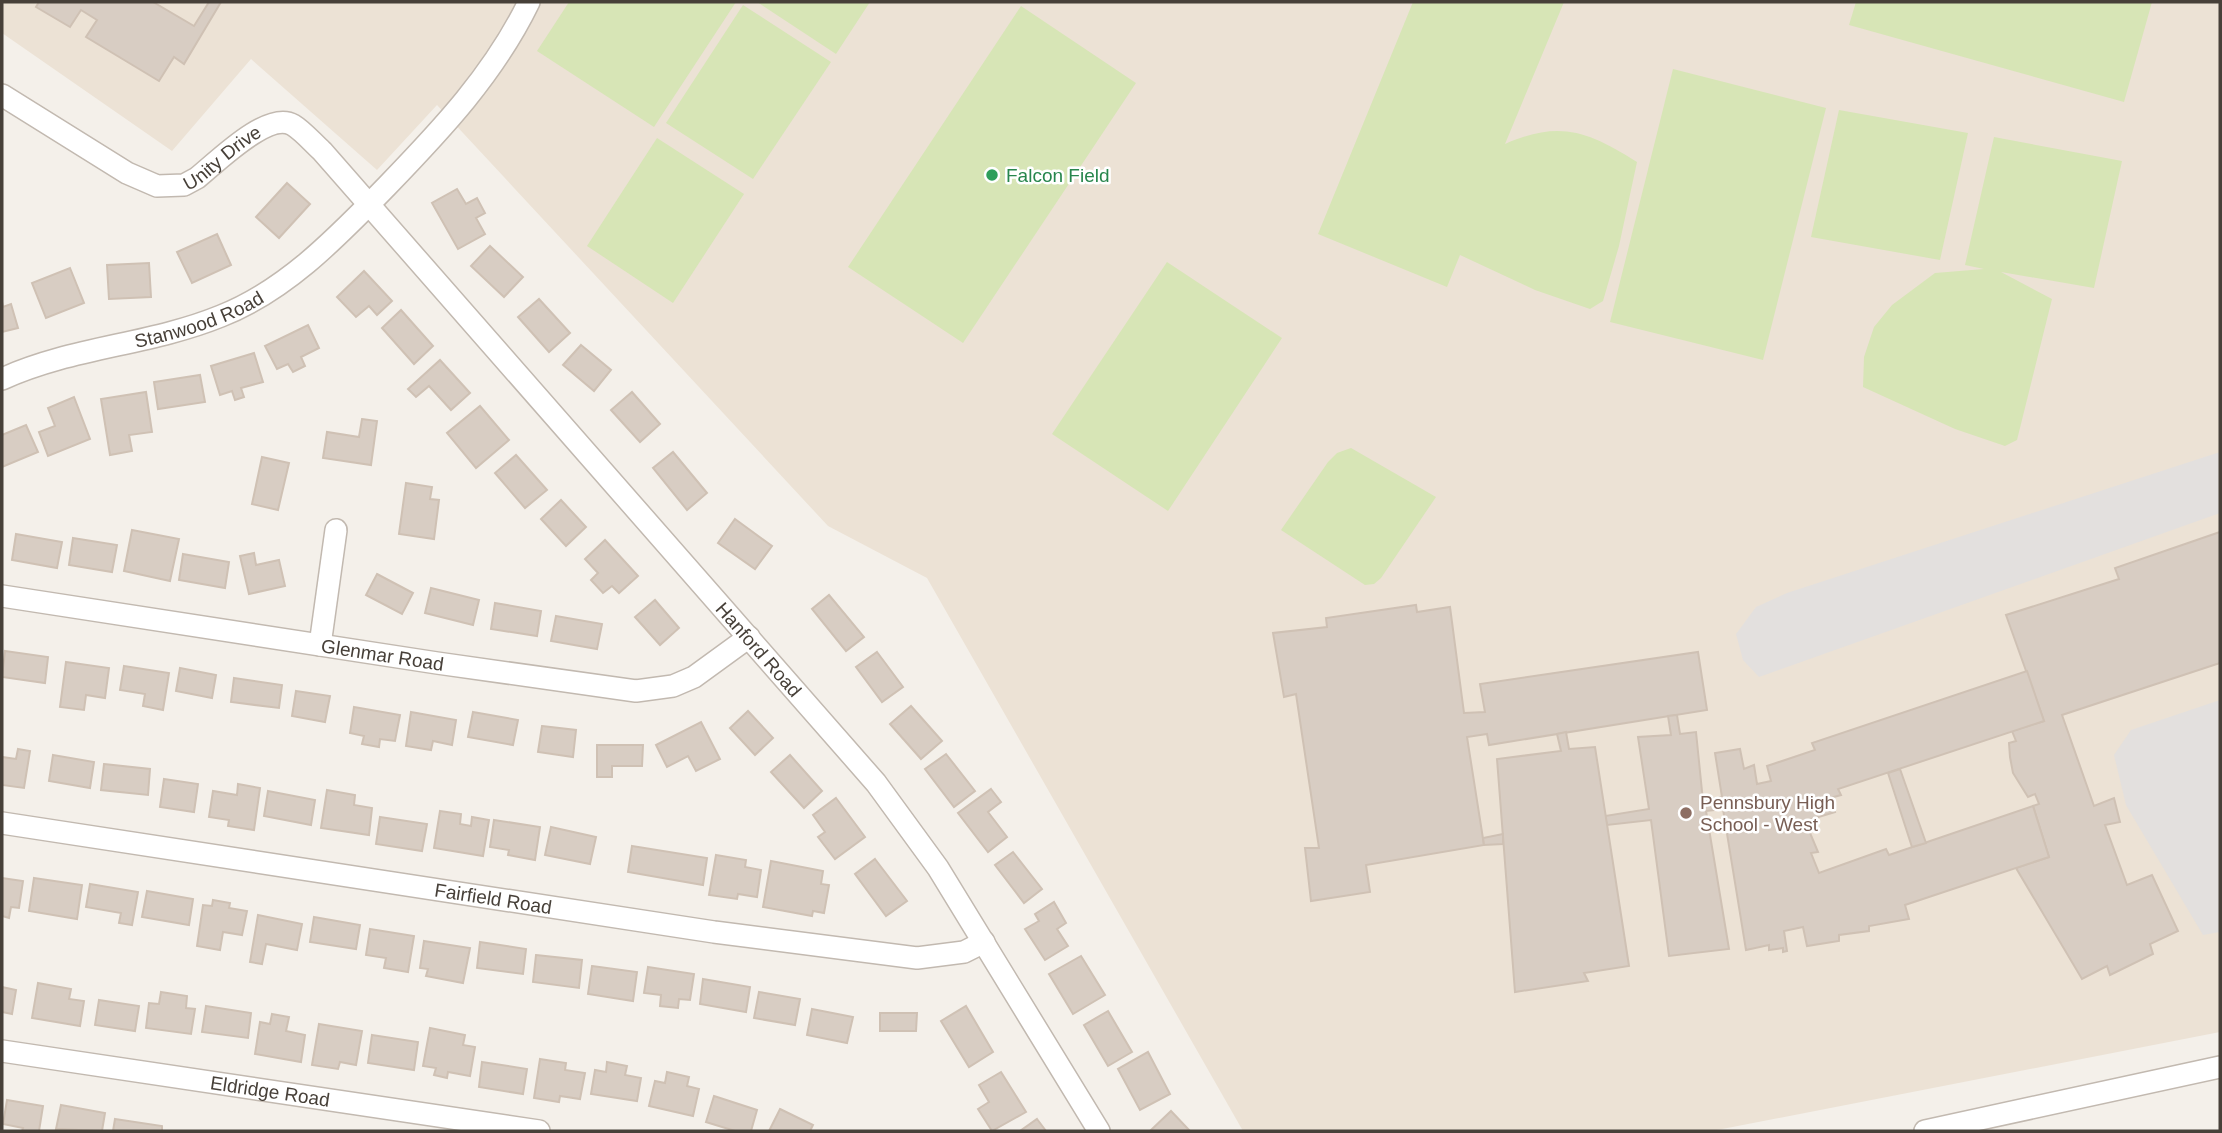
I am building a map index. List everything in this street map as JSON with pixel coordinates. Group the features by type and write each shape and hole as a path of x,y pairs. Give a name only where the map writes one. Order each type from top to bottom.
{"street":[{"name":"Stanwood Road","path":"2,379 75,353 185,329 222,316 288,278 369,204 478,87 529,2"},
{"name":"Unity Drive","path":"2,95 127,173 157,186 170,188 197,178 265,125 284,122 293,125 322,151 369,204"},
{"name":"Hanford Road","path":"369,204 883,792 938,868 1099,1131"},
{"path":"320,645 336,530"},
{"name":"Glenmar Road","path":"2,596 636,691 673,686 694,677 749,637"},
{"name":"Fairfield Road","path":"2,823 714,932 917,958 964,952 984,942"},
{"name":"Eldridge Road","path":"2,1051 539,1131"},
{"path":"1925,1131 2220,1068"}],"shaded area":[{"path":"2,2 2220,2 2220,1032 1712,1131 1243,1131 927,578 828,526 437,105 377,170 251,59 172,151 2,33"},
{"path":"2220,452 2220,513 1759,677 1743,660 1736,634 1756,607 1787,593"},
{"path":"2220,700 2220,932 2203,935 2126,805 2114,755 2131,730"}],"green space":[{"path":"569,2 736,2 654,127 537,51"},
{"path":"757,2 870,2 836,54"},
{"path":"1413,2 1564,2 1505,144 1542,132 1573,132 1603,143 1637,162 1619,246 1603,301 1590,309 1535,290 1460,255 1447,287 1318,234"},
{"path":"1856,2 2152,2 2124,102 1849,25"},
{"path":"743,5 831,62 753,179 666,123"},
{"name":"Falcon Field","path":"1021,6 1136,83 963,343 848,267"},
{"path":"1673,69 1826,108 1763,360 1610,322"},
{"path":"1839,110 1968,133 1940,260 1811,237"},
{"path":"1994,137 2122,161 2094,288 2001,272 2052,299 2017,440 2005,446 1955,429 1863,387 1864,357 1874,327 1892,305 1935,273 1984,269 1965,265"},
{"path":"657,138 744,194 673,303 587,246"},
{"path":"1167,262 1282,338 1168,511 1052,434"},
{"path":"1351,448 1436,497 1381,578 1374,584 1365,585 1281,530 1328,462 1337,453"}],"building":[{"path":"39,2 153,2 194,26 209,2 221,2 184,64 174,57 159,81 86,37 97,20 81,10 70,27 36,7"},
{"path":"287,183 310,204 279,238 256,217"},
{"path":"457,189 466,204 477,198 485,213 476,218 485,234 458,249 432,203"},
{"path":"217,234 231,265 192,283 177,252"},
{"path":"490,246 523,277 504,297 471,266"},
{"path":"149,263 151,297 109,299 107,265"},
{"path":"70,268 84,303 46,318 32,283"},
{"path":"364,271 392,301 377,315 369,306 356,317 337,297"},
{"path":"539,299 570,333 549,352 518,317"},
{"path":"2,302 3,307 11,304 18,328 2,332"},
{"path":"401,310 433,346 414,364 382,328"},
{"path":"308,325 319,348 301,357 305,366 293,372 288,364 277,369 265,346"},
{"path":"581,345 611,370 594,391 563,365"},
{"path":"254,353 263,382 241,388 244,397 235,400 232,391 220,395 211,366"},
{"path":"440,360 470,393 451,410 429,386 416,397 408,389"},
{"path":"200,375 205,402 158,409 154,382"},
{"path":"146,392 152,432 129,435 132,451 110,455 101,399"},
{"path":"632,392 660,424 640,442 611,410"},
{"path":"74,397 90,439 48,456 39,432 55,426 48,408"},
{"path":"480,406 509,440 476,468 447,433"},
{"path":"362,419 377,421 371,465 323,458 327,432 359,437"},
{"path":"26,425 38,452 2,467 2,435"},
{"path":"673,452 707,493 687,510 653,468"},
{"path":"516,455 547,490 525,508 495,473"},
{"path":"262,457 289,463 278,510 252,504"},
{"path":"406,483 432,487 430,499 439,500 434,539 399,534"},
{"path":"561,500 586,527 566,546 541,519"},
{"path":"735,519 772,546 755,569 718,543"},
{"path":"132,530 179,539 170,581 124,571"},
{"path":"2220,532 2220,663 2062,715 2094,806 2114,798 2120,822 2105,825 2127,885 2152,875 2178,931 2150,944 2153,954 2110,975 2107,966 2082,979 2016,868 2049,857 2033,806 2039,804 2035,794 2028,797 2013,773 2009,743 2016,741 2012,731 2044,721 2006,615 2119,579 2115,568"},
{"path":"16,534 62,542 57,568 12,560"},
{"path":"73,538 117,545 112,572 69,565"},
{"path":"605,540 638,576 619,593 612,586 603,593 591,580 598,573 585,559"},
{"path":"254,553 256,565 279,560 285,586 249,594 240,556"},
{"path":"183,554 229,562 225,588 179,580"},
{"path":"377,574 413,593 402,614 366,595"},
{"path":"431,588 479,600 473,625 425,613"},
{"path":"829,595 864,637 846,651 812,609"},
{"path":"655,600 679,628 660,645 635,617"},
{"path":"495,603 541,611 537,636 491,629"},
{"path":"1416,605 1417,612 1450,607 1464,713 1485,712 1480,684 1698,652 1707,710 1489,745 1487,734 1467,737 1484,845 1366,865 1370,892 1311,901 1305,848 1319,848 1296,694 1284,697 1273,633 1327,627 1326,618"},
{"path":"556,616 602,624 597,649 551,641"},
{"path":"5,651 48,657 45,683 2,677"},
{"path":"877,652 903,687 882,702 856,667"},
{"path":"66,662 109,668 105,698 86,695 84,710 60,707"},
{"path":"124,666 169,673 163,710 143,706 145,694 120,690"},
{"path":"180,668 216,675 212,698 176,691"},
{"path":"2027,671 2044,721 1838,789 1841,795 1830,798 1835,812 1805,821 1818,852 1811,853 1819,873 1886,849 1889,855 2033,806 2049,857 1905,905 1909,919 1869,926 1869,931 1839,935 1839,941 1807,946 1803,927 1784,931 1787,951 1783,952 1783,948 1769,950 1769,945 1746,950 1723,809 1706,811 1729,949 1669,956 1651,820 1607,825 1605,816 1649,809 1638,737 1671,735 1668,716 1677,715 1680,734 1696,732 1703,801 1722,797 1715,753 1740,749 1744,769 1754,765 1757,784 1771,781 1767,766 1815,750 1812,743"},
{"path":"234,678 282,685 279,708 231,702"},
{"path":"296,691 330,696 325,722 292,716"},
{"path":"911,706 942,741 921,759 890,724"},
{"path":"354,707 400,715 395,741 380,739 379,747 362,744 364,736 350,733"},
{"path":"748,711 773,738 755,755 730,728"},
{"path":"411,712 456,720 452,745 433,741 431,750 406,746"},
{"path":"473,712 518,720 513,745 468,737"},
{"path":"701,722 720,759 696,771 688,756 667,767 656,745"},
{"path":"542,726 576,730 573,757 538,752"},
{"path":"1566,732 1569,749 1595,747 1629,966 1584,973 1588,981 1515,992 1497,759 1561,751 1557,734"},
{"path":"597,745 643,745 642,766 612,766 612,777 597,777"},
{"path":"18,749 30,751 24,788 2,785 2,757 16,759"},
{"path":"946,754 975,791 954,807 925,769"},
{"path":"53,755 94,762 90,788 49,781"},
{"path":"790,755 822,791 804,808 771,772"},
{"path":"104,764 150,769 148,795 101,790"},
{"path":"1900,769 1926,843 1912,847 1888,773"},
{"path":"164,779 198,784 194,812 160,807"},
{"path":"238,784 260,788 254,830 228,826 229,820 209,817 213,791 237,795"},
{"path":"991,789 1001,802 988,812 1007,837 988,852 958,813"},
{"path":"327,790 355,795 354,805 372,808 369,835 321,828"},
{"path":"268,791 315,800 311,825 264,816"},
{"path":"836,798 865,837 835,859 818,837 825,832 813,815"},
{"path":"440,811 461,814 460,824 471,826 472,817 489,820 483,856 434,848"},
{"path":"380,817 427,824 422,851 376,844"},
{"path":"494,820 540,827 535,860 508,855 509,850 490,847"},
{"path":"551,827 596,837 590,864 545,855"},
{"path":"1503,834 1503,844 1484,845 1483,838"},
{"path":"632,846 707,858 703,885 628,872"},
{"path":"1013,852 1042,889 1024,903 995,865"},
{"path":"716,855 746,860 745,867 761,870 757,897 738,894 737,899 709,895"},
{"path":"875,859 907,901 886,916 855,874"},
{"path":"771,861 823,871 821,884 829,885 824,913 813,911 812,916 763,907"},
{"path":"2,878 23,881 19,908 11,907 9,918 2,916"},
{"path":"34,878 82,885 77,919 29,911"},
{"path":"90,884 138,892 132,925 119,923 121,913 86,907"},
{"path":"147,891 193,899 189,925 142,917"},
{"path":"213,900 230,903 229,908 247,911 242,935 223,932 220,950 197,946 203,905 212,906"},
{"path":"1054,902 1066,923 1057,929 1068,946 1045,960 1025,929 1039,921 1035,914"},
{"path":"258,915 302,924 297,950 266,944 262,964 250,962"},
{"path":"314,917 360,925 356,949 310,942"},
{"path":"370,929 414,936 408,972 384,968 386,958 366,955"},
{"path":"424,941 470,948 463,983 426,976 428,969 420,968"},
{"path":"480,942 526,949 523,974 477,968"},
{"path":"536,955 582,960 579,988 533,982"},
{"path":"1081,956 1105,995 1073,1014 1049,974"},
{"path":"592,966 637,972 633,1001 588,994"},
{"path":"648,967 694,974 690,1000 679,999 678,1008 660,1006 661,995 644,993"},
{"path":"703,979 750,987 746,1012 700,1004"},
{"path":"38,983 71,989 69,999 84,1001 80,1026 32,1018"},
{"path":"2,987 16,990 12,1014 2,1012"},
{"path":"161,992 187,996 186,1008 195,1009 191,1034 146,1028 149,1003 159,1004"},
{"path":"759,992 800,999 795,1025 754,1018"},
{"path":"99,1000 139,1006 135,1031 95,1025"},
{"path":"206,1006 251,1013 248,1038 202,1032"},
{"path":"966,1006 993,1052 969,1067 941,1021"},
{"path":"812,1009 853,1017 847,1043 807,1035"},
{"path":"1108,1011 1132,1052 1108,1066 1084,1025"},
{"path":"880,1013 917,1013 916,1031 880,1031"},
{"path":"272,1014 289,1017 286,1031 305,1035 301,1062 255,1054 260,1022 270,1024"},
{"path":"319,1024 362,1031 356,1065 340,1062 338,1069 312,1065"},
{"path":"430,1028 465,1035 463,1045 475,1047 470,1076 448,1072 447,1078 434,1075 436,1068 423,1066"},
{"path":"372,1035 418,1042 414,1070 368,1063"},
{"path":"1148,1052 1170,1094 1140,1110 1118,1069"},
{"path":"540,1059 566,1063 565,1070 585,1073 580,1099 560,1096 559,1102 534,1098"},
{"path":"482,1062 527,1069 523,1094 479,1087"},
{"path":"607,1062 627,1066 625,1075 641,1078 637,1101 591,1094 595,1070 606,1072"},
{"path":"667,1072 689,1077 687,1086 699,1089 693,1116 649,1106 655,1081 665,1083"},
{"path":"1001,1072 1026,1112 992,1131 978,1109 989,1102 979,1085"},
{"path":"714,1096 757,1110 751,1131 735,1131 706,1122"},
{"path":"7,1100 43,1106 39,1131 22,1131 23,1128 3,1124"},
{"path":"61,1105 105,1113 102,1131 56,1129"},
{"path":"780,1109 813,1125 810,1131 769,1131"},
{"path":"1171,1111 1190,1131 1151,1130"},
{"path":"115,1119 162,1126 162,1131 113,1131"},
{"path":"1037,1119 1046,1131 1020,1131"}],"place":[{"name":"Falcon Field","path":"992,175"},
{"name":"Pennsbury High School - West","path":"1686,813"}]}
